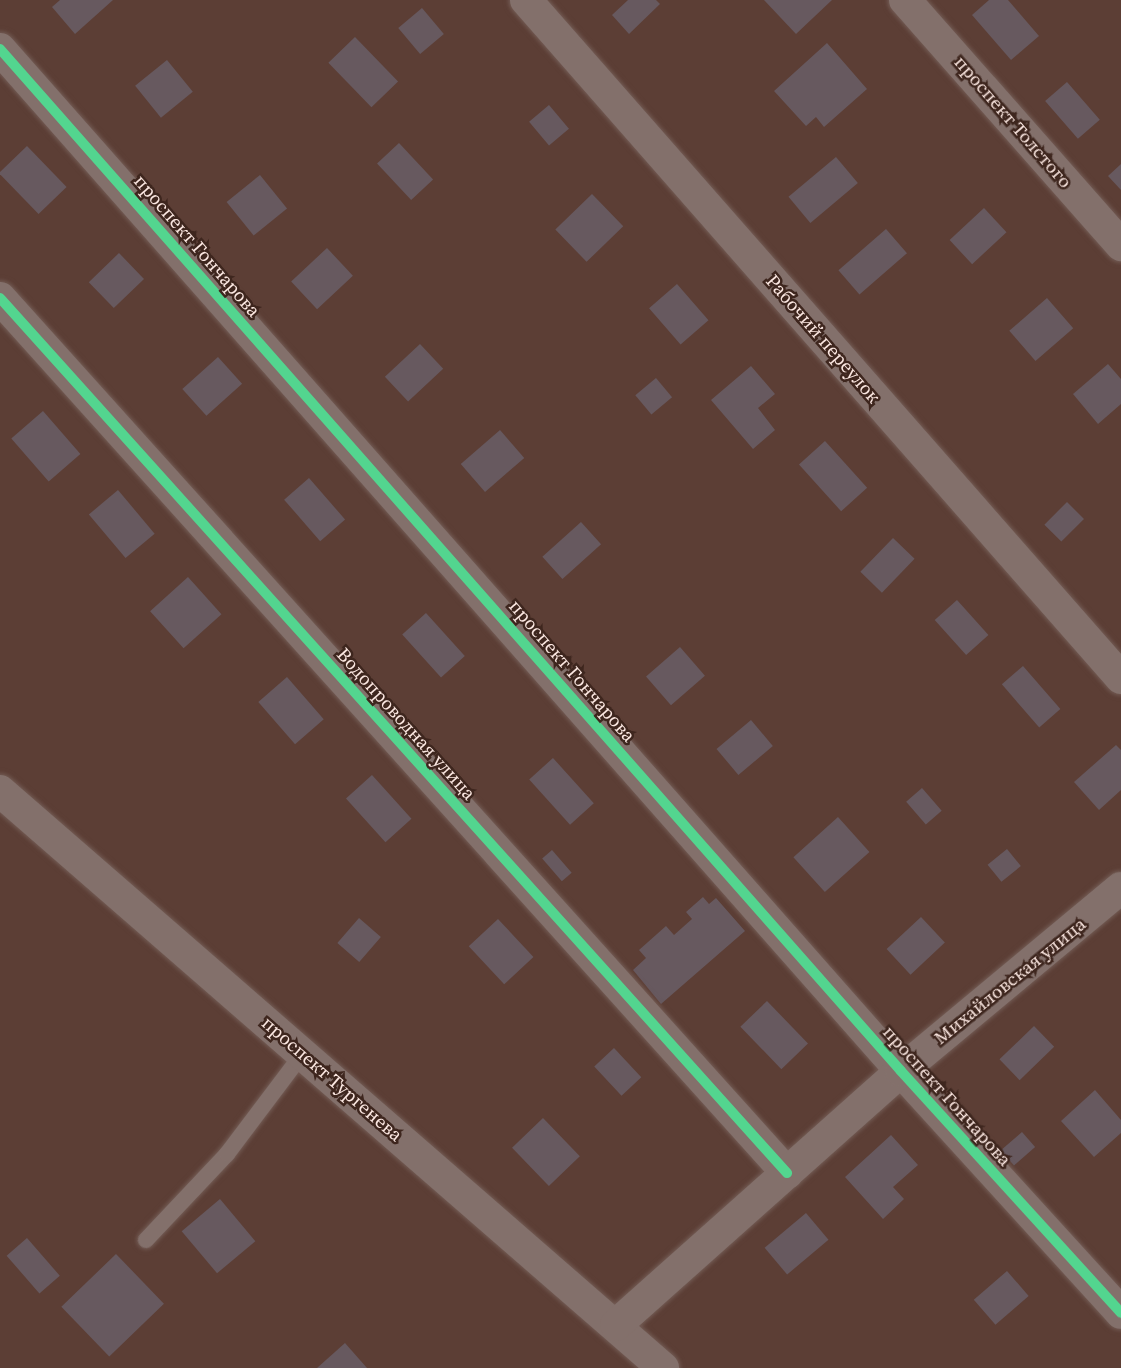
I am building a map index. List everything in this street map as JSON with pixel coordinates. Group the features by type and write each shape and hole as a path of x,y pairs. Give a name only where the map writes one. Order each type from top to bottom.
{"street":[{"name":"Рабочий переулок","path":"526,0 1121,678"},
{"name":"проспект Толстого","path":"905,0 1121,244"},
{"name":"проспект Гончарова","path":"0,49 901,1071 1121,1313"},
{"name":"Водопроводная улица","path":"0,298 787,1173"},
{"name":"проспект Тургенева","path":"0,791 663,1368"},
{"name":"Михайловская улица","path":"616,1325 901,1071 1115,905"}],"lane":[{"path":"146,1240 227,1154 303,1053"}],"building":[{"path":"60,0 113,0 75,34 52,7"},
{"path":"628,0 656,0 660,4 629,34 612,15"},
{"path":"764,0 832,0 796,34"},
{"path":"989,0 1008,0 1039,36 1011,60 972,15"},
{"path":"422,8 444,34 420,54 398,28"},
{"path":"355,37 398,82 371,107 328,63"},
{"path":"827,43 867,89 824,127 816,117 806,126 774,91"},
{"path":"167,60 193,92 161,118 135,86"},
{"path":"1067,82 1100,120 1078,139 1045,101"},
{"path":"549,105 569,129 549,145 529,122"},
{"path":"399,143 433,180 411,200 377,163"},
{"path":"27,146 67,187 39,214 0,174"},
{"path":"836,157 858,183 810,223 789,197"},
{"path":"1121,164 1121,190 1108,176"},
{"path":"260,175 287,208 254,235 227,202"},
{"path":"592,194 623,226 587,262 555,229"},
{"path":"984,208 1007,232 972,264 950,240"},
{"path":"886,229 907,253 859,294 838,270"},
{"path":"327,248 353,276 317,309 291,281"},
{"path":"119,253 144,279 114,308 89,282"},
{"path":"677,284 708,320 681,345 649,308"},
{"path":"1047,298 1073,328 1036,361 1009,331"},
{"path":"420,344 443,369 408,402 385,377"},
{"path":"218,357 242,384 206,416 182,389"},
{"path":"1108,364 1121,379 1121,404 1098,424 1073,394"},
{"path":"751,366 775,394 758,408 775,430 753,449 711,400"},
{"path":"656,378 672,397 651,415 635,395"},
{"path":"43,411 80,454 49,482 11,439"},
{"path":"500,430 524,458 485,492 461,464"},
{"path":"825,441 867,488 841,511 799,464"},
{"path":"309,478 345,520 320,541 284,500"},
{"path":"118,490 155,534 126,558 89,514"},
{"path":"1067,502 1084,519 1061,542 1044,525"},
{"path":"581,522 601,544 562,579 542,557"},
{"path":"893,538 915,559 882,593 860,572"},
{"path":"188,577 221,614 184,648 150,611"},
{"path":"957,600 988,635 966,655 935,620"},
{"path":"426,613 465,656 441,678 402,634"},
{"path":"680,647 705,676 671,705 646,677"},
{"path":"1023,666 1060,709 1039,727 1002,684"},
{"path":"287,677 324,719 295,744 258,702"},
{"path":"751,720 773,746 738,775 717,749"},
{"path":"1116,745 1121,750 1121,790 1099,810 1074,782"},
{"path":"553,758 594,803 570,825 529,779"},
{"path":"372,775 411,819 385,842 346,798"},
{"path":"922,788 942,811 926,824 906,802"},
{"path":"838,817 869,852 825,892 793,857"},
{"path":"1007,849 1021,866 1001,882 988,865"},
{"path":"552,850 572,873 562,881 542,859"},
{"path":"703,897 709,904 716,898 745,931 661,1004 633,970 646,958 639,950 666,926 674,935 692,919 686,912"},
{"path":"921,917 945,943 910,975 887,949"},
{"path":"359,918 381,937 359,962 337,943"},
{"path":"498,919 533,957 504,984 469,946"},
{"path":"767,1001 808,1043 781,1069 740,1027"},
{"path":"1034,1026 1054,1047 1020,1080 999,1059"},
{"path":"614,1048 641,1077 622,1096 594,1066"},
{"path":"1095,1090 1121,1120 1121,1133 1094,1157 1061,1121"},
{"path":"543,1118 580,1156 549,1186 512,1148"},
{"path":"1022,1132 1035,1147 1014,1165 1001,1150"},
{"path":"891,1135 918,1165 893,1187 904,1199 883,1219 845,1177"},
{"path":"220,1199 255,1241 217,1273 182,1231"},
{"path":"806,1213 828,1240 787,1275 765,1248"},
{"path":"27,1238 60,1276 39,1293 7,1256"},
{"path":"116,1254 164,1304 109,1356 61,1307"},
{"path":"1007,1271 1029,1296 995,1325 974,1300"},
{"path":"345,1343 367,1368 317,1368"}],"cycle path":[{"path":"0,49 901,1071 1121,1313"},
{"path":"0,298 787,1173"}]}
